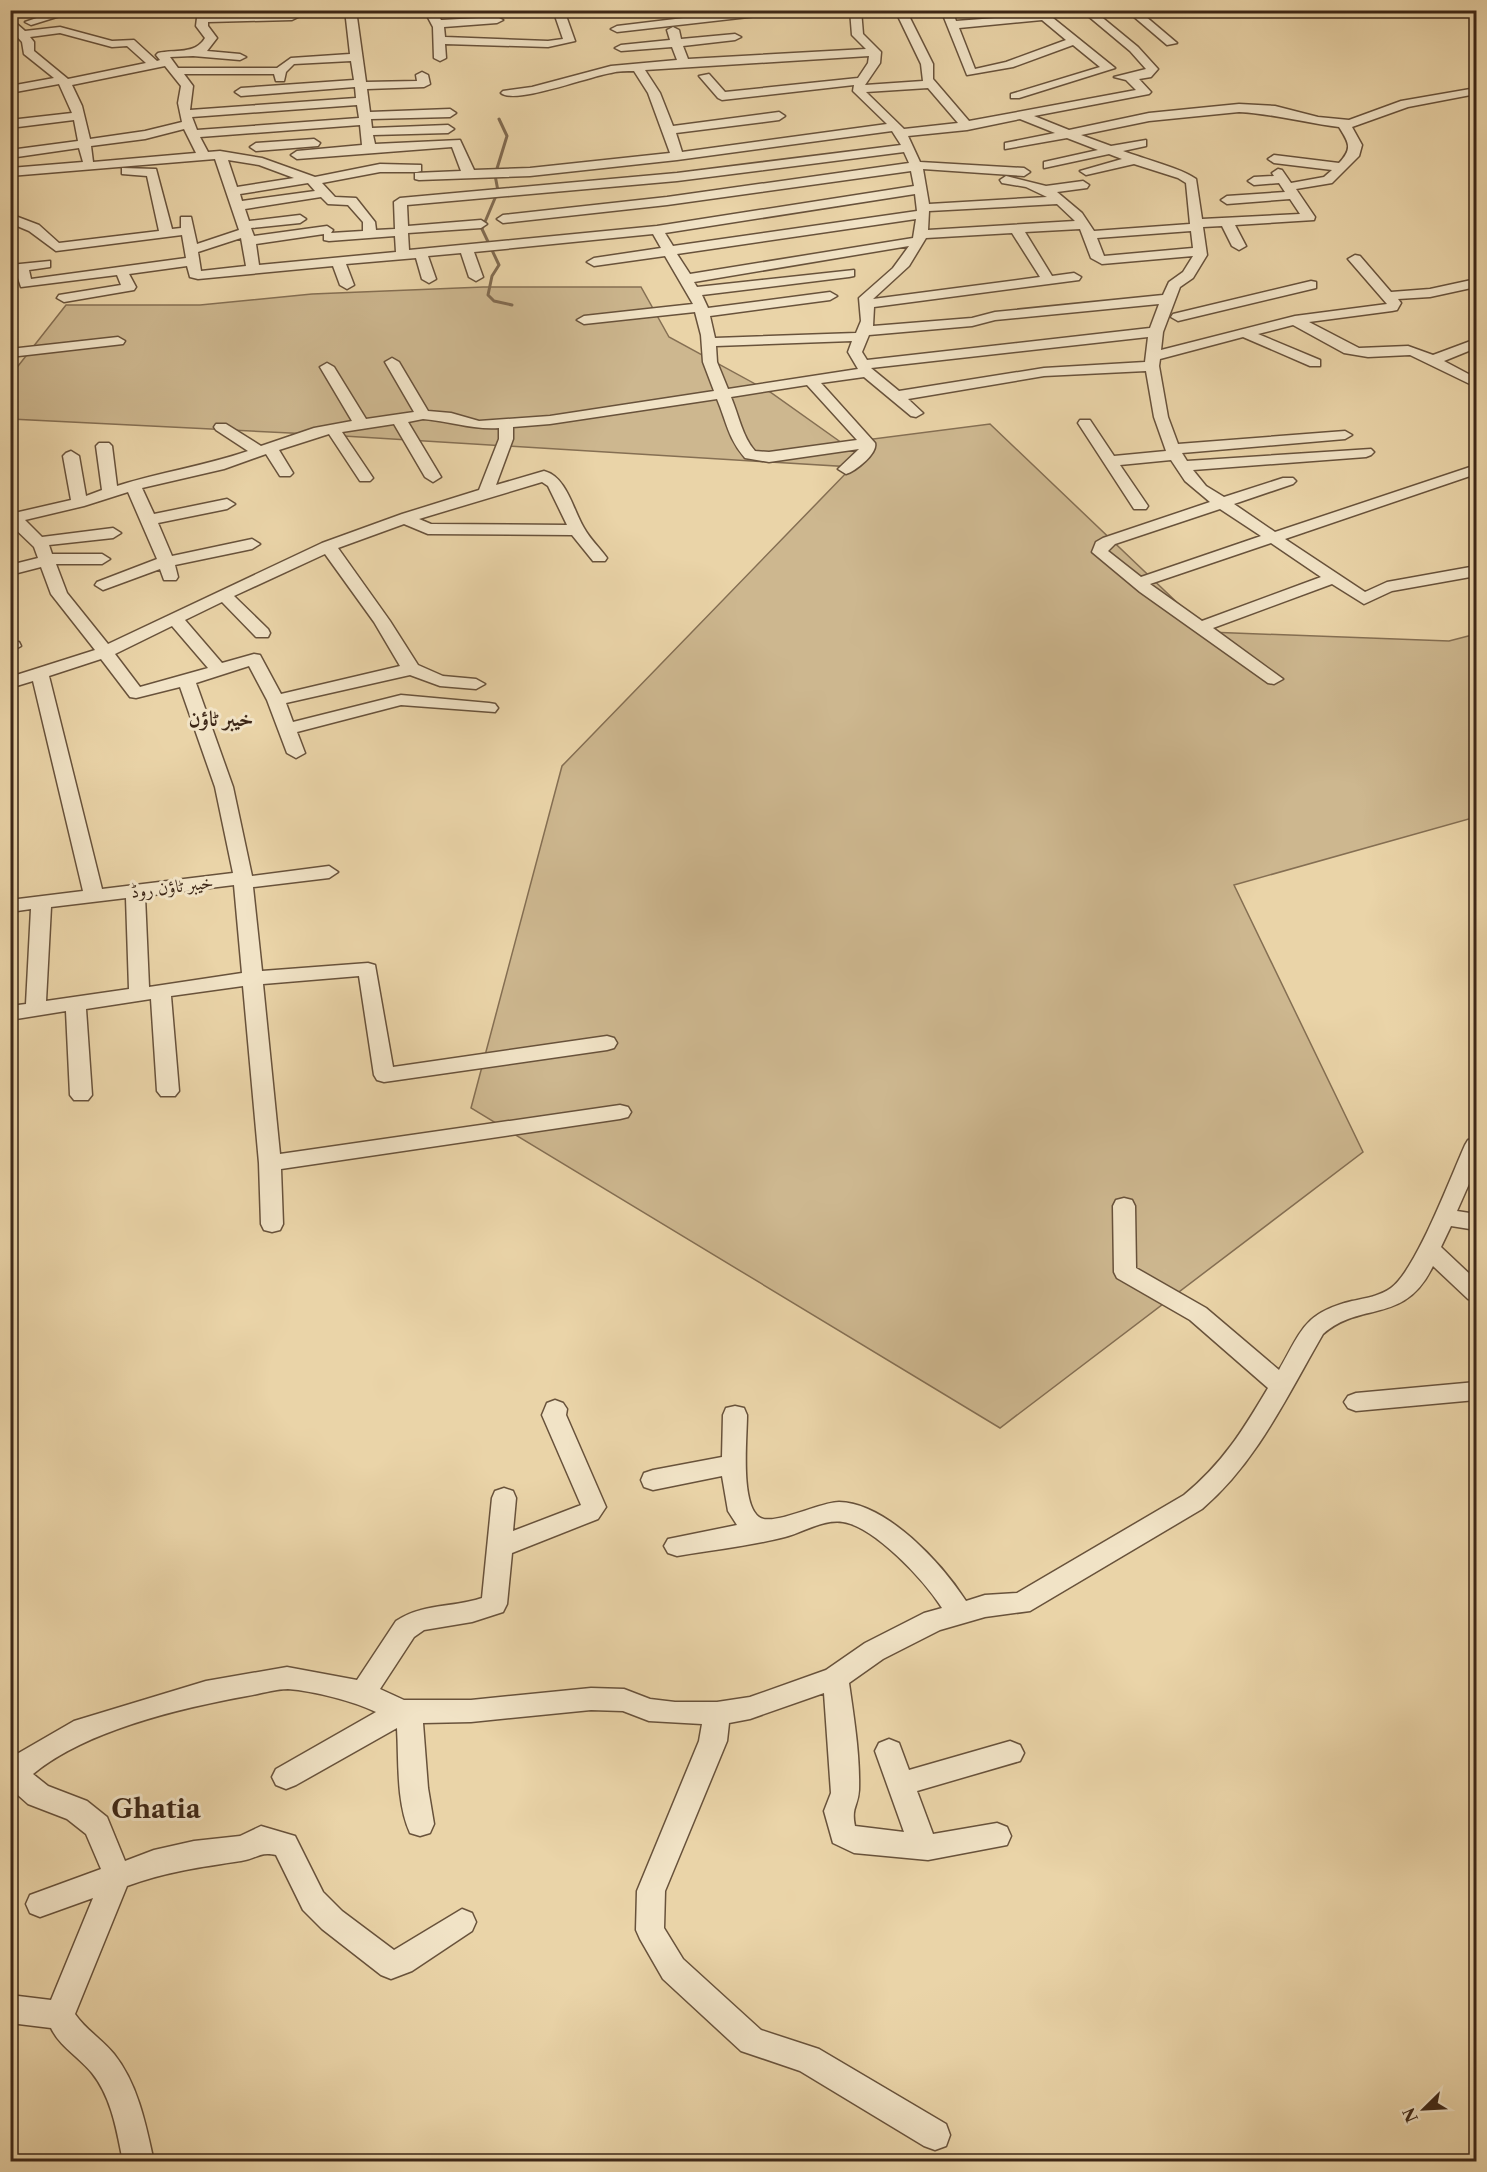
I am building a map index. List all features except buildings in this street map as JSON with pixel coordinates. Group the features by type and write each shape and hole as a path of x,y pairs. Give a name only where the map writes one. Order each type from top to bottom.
{"street":[{"path":"16,29 74,10"},
{"path":"350,10 367,131"},
{"path":"429,10 437,24 440,58"},
{"path":"440,40 548,44 569,40 558,10"},
{"path":"656,10 669,23 684,63"},
{"path":"617,29 723,14 783,10"},
{"path":"855,10 858,35 874,52 874,63 859,85"},
{"path":"900,10 927,64 927,79 967,126"},
{"path":"946,10 971,73 1009,65 1074,41"},
{"path":"952,25 1026,14 1044,16 1119,77 1147,75 1152,69 1134,49 1086,10"},
{"path":"1131,10 1171,42"},
{"path":"195,53 211,38 202,26 203,15 293,18"},
{"path":"437,24 497,20"},
{"path":"16,29 60,30 112,44 129,42 154,64"},
{"path":"16,29 28,42 24,51 63,81 79,116 84,146 94,167"},
{"path":"621,48 735,37"},
{"path":"209,42 246,46"},
{"path":"105,57 137,49"},
{"path":"507,93 541,88 611,69 874,52"},
{"path":"202,154 189,124 182,94 187,86 162,55 195,53 240,57"},
{"path":"10,90 154,64 280,75 291,61 358,57"},
{"path":"638,67 654,93 677,156"},
{"path":"1015,96 1109,68"},
{"path":"241,92 424,84 422,75"},
{"path":"705,76 742,123"},
{"path":"669,130 742,123 789,128 898,130 967,126 1142,98 1145,91 1130,77"},
{"path":"722,96 859,85 931,84"},
{"path":"859,85 898,130 907,148 919,178 921,211 919,237 892,277 866,298 868,321 855,352 866,368 916,413"},
{"path":"1443,85 1458,94"},
{"path":"1009,146 1161,115 1239,108 1275,110 1344,124 1360,122 1405,104 1476,91"},
{"path":"761,92 789,128"},
{"path":"415,99 415,114"},
{"path":"10,154 84,146 189,124 364,101"},
{"path":"297,155 415,114 450,113"},
{"path":"10,124 79,116"},
{"path":"1023,116 1134,160 1190,179 1200,251 1188,275 1174,285 1165,305 1156,332 1153,361 1161,417 1176,457 1201,489 1364,599 1387,587 1476,571"},
{"path":"189,124 367,131 448,129"},
{"path":"1254,181 1285,183 1328,180 1355,153 1356,145 1344,124"},
{"path":"231,192 380,168 495,174 677,156 789,128"},
{"path":"256,147 367,131 456,143 469,174"},
{"path":"1048,165 1143,143"},
{"path":"403,256 400,202 502,195 677,177 907,148"},
{"path":"10,182 94,167 202,154 220,155 278,167 311,180 332,201 352,201 369,222 370,233"},
{"path":"220,155 236,174"},
{"path":"1274,159 1342,167"},
{"path":"1086,171 1134,160"},
{"path":"919,178 924,165 1024,172"},
{"path":"10,172 94,167 151,170 166,233"},
{"path":"236,174 278,167"},
{"path":"417,169 426,199"},
{"path":"236,174 231,192 246,232 253,269"},
{"path":"246,232 338,261 403,256 657,230 919,178"},
{"path":"503,219 667,201 919,178 1028,181 1046,190 1075,213 1086,230 1098,258 1102,260 1200,251"},
{"path":"1227,200 1285,183"},
{"path":"686,279 919,237 1016,228 1086,230 1309,217 1285,183"},
{"path":"1046,190 1083,185"},
{"path":"237,206 325,194"},
{"path":"594,262 921,211 1059,201"},
{"path":"10,218 34,228 56,247 166,233 187,225 195,274 198,275 253,269 305,249 328,234 402,231 481,224"},
{"path":"45,264 16,268 26,284 121,270 191,255 246,232 300,219"},
{"path":"1227,222 1239,246"},
{"path":"1016,228 1048,280"},
{"path":"657,230 701,310 709,342 710,362 737,430 737,439 750,455 755,458 868,443"},
{"path":"467,250 476,277"},
{"path":"421,254 429,279"},
{"path":"897,396 1044,372 1153,361 1240,334 1295,320 1392,307 1394,303 1354,260"},
{"path":"338,261 347,285"},
{"path":"64,298 129,287 121,270"},
{"path":"693,292 849,273"},
{"path":"866,304 1074,277"},
{"path":"1387,296 1438,292 1476,283"},
{"path":"1178,317 1311,285"},
{"path":"584,321 830,296"},
{"path":"709,342 863,334 972,322 995,316 1165,305 1178,317 1240,334 1315,363"},
{"path":"1295,320 1358,353 1371,354 1404,349 1433,360 1476,383"},
{"path":"12,519 79,503 133,485 219,466 319,431 423,415 451,417 478,425 550,420 810,380 866,368 1156,332"},
{"path":"10,353 118,341"},
{"path":"1433,360 1476,343"},
{"path":"393,363 423,415"},
{"path":"327,367 362,425"},
{"path":"810,380 868,443 869,448 846,469"},
{"path":"399,419 433,477"},
{"path":"484,494 506,439 506,423"},
{"path":"1085,423 1140,506"},
{"path":"220,427 265,450 285,473"},
{"path":"333,429 365,478"},
{"path":"1176,457 1344,435"},
{"path":"104,446 110,492"},
{"path":"1109,461 1366,452"},
{"path":"71,456 79,503"},
{"path":"1138,583 1476,469"},
{"path":"10,683 105,652 328,546 405,518 544,476 554,484 577,530 599,558"},
{"path":"1274,679 1138,583 1100,552 1102,545 1288,481"},
{"path":"133,485 168,569"},
{"path":"148,520 227,504"},
{"path":"405,518 428,529 577,530"},
{"path":"12,519 38,542 59,594 136,693 254,659 276,700 296,753"},
{"path":"38,542 113,533"},
{"path":"10,570 47,560 104,557 106,571 111,581 168,569 252,544"},
{"path":"328,546 382,621 412,669 440,681 476,684"},
{"path":"1200,627 1334,578"},
{"path":"223,594 262,633"},
{"path":"175,619 218,669"},
{"path":"276,700 412,669"},
{"path":"40,675 94,897"},
{"path":"186,680 224,788 243,880 270,1163 272,1224"},
{"path":"287,729 401,700 489,708"},
{"name":"خیبر ٹاؤن روڈ","path":"10,906 329,872"},
{"path":"135,892 139,995"},
{"path":"36,1009 41,904"},
{"path":"10,1013 254,978 368,969 384,1075 607,1043"},
{"path":"161,993 168,1091"},
{"path":"76,1003 81,1095"},
{"path":"270,1163 620,1112"},
{"path":"138,2162 124,2102 114,2082 105,2066 82,2041 64,2028 60,2015 117,1875 97,1826 77,1810 38,1795 12,1772 36,1755 84,1729 206,1692 287,1678 363,1693 405,1712 471,1711 591,1699 624,1700 649,1710 717,1713 750,1708 835,1678 874,1651 933,1621 985,1606 1021,1603 1193,1502 1217,1482 1244,1450 1315,1328 1324,1320 1339,1313 1387,1301 1401,1293 1420,1269 1476,1145"},
{"path":"1124,1206 1125,1272 1198,1314 1281,1385"},
{"path":"1444,1217 1476,1222"},
{"path":"1430,1250 1476,1293"},
{"path":"1356,1402 1476,1391"},
{"path":"499,1547 589,1512 594,1507 554,1415 555,1409"},
{"path":"735,1415 736,1502 740,1512 760,1531"},
{"path":"653,1480 735,1464"},
{"path":"363,1693 405,1629 412,1623 461,1611 487,1608 494,1604 504,1498"},
{"path":"677,1546 760,1531 769,1532 822,1515 843,1512 868,1522 933,1574 959,1612"},
{"path":"835,1678 842,1730 845,1793 838,1811 843,1834 854,1840 923,1846 998,1836"},
{"path":"285,1777 405,1712"},
{"path":"405,1712 420,1824"},
{"path":"717,1713 713,1741 651,1891 650,1930 673,1969 752,2041 808,2059 934,2135"},
{"path":"889,1751 923,1846"},
{"path":"901,1784 1010,1753"},
{"path":"40,1904 154,1863 194,1854 244,1848 261,1839 269,1839 285,1845 313,1900 319,1907 332,1920 391,1965 402,1961 462,1922"},
{"path":"10,2009 60,2015"}],"shaded area":[{"path":"483,287 641,287 669,337 770,392 842,443 990,424 1208,632 1449,641 1476,634 1476,817 1234,885 1363,1152 1000,1428 471,1108 562,766 852,467 311,434 11,419 11,375 66,305 200,305 312,294"}],"waterway":[{"path":"499,119 507,136 495,175 498,191 482,229 499,265 492,276 488,295 494,301 512,305"}],"district":[{"name":"خیبر ٹاؤن","path":"221,718"},
{"name":"Ghatia","path":"156,1809"}]}
